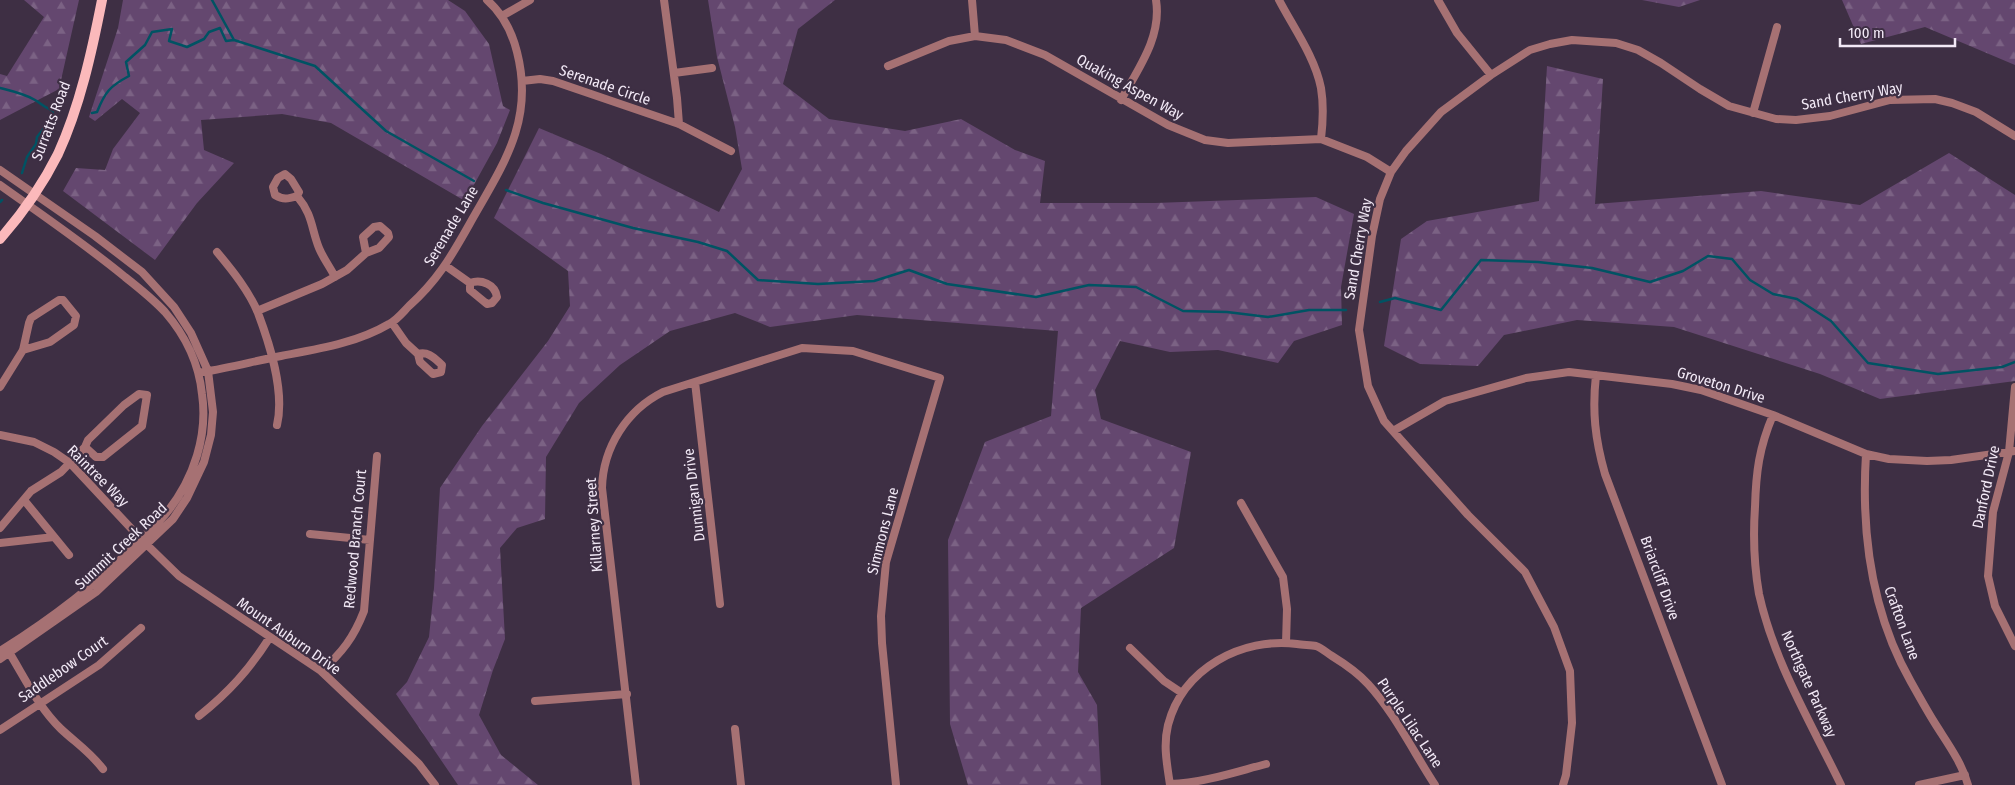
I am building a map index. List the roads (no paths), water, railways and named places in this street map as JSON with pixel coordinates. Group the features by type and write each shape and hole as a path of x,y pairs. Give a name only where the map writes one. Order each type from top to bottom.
{"main road":[{"name":"Surratts Road","path":"0,239 27,204 50,168 64,138 89,57 102,0"}],"street":[{"name":"Serenade Lane","path":"199,373 343,343 371,334 392,322 424,292 446,266 510,151 523,97 516,47 510,29 488,0"},
{"path":"502,16 530,0"},
{"path":"664,0 679,124"},
{"path":"972,0 975,36"},
{"path":"1121,100 1149,48 1156,27 1158,11 1156,0"},
{"path":"1279,0 1311,60 1321,87 1324,116 1322,139"},
{"path":"1438,0 1458,34 1491,75"},
{"path":"1753,113 1777,27"},
{"name":"Quaking Aspen Way","path":"888,66 949,42 975,36 987,36 1006,40 1045,55 1121,100 1168,125 1205,140 1228,143 1322,139 1367,157 1391,172"},
{"name":"Sand Cherry Way","path":"1563,785 1566,775 1572,723 1570,671 1554,627 1525,572 1468,515 1384,421 1368,386 1359,330 1372,236 1380,199 1391,172 1406,151 1441,112 1491,75 1530,50 1572,40 1616,43 1638,50 1661,62 1729,106 1776,119 1796,120 1830,116 1890,100 1934,100 1952,103 1976,112 2015,136"},
{"path":"674,73 712,68"},
{"name":"Serenade Circle","path":"522,81 540,79 553,81 679,124 731,151"},
{"name":"Summit Creek Road","path":"0,170 142,272 184,321 208,371 212,396 212,423 204,462 180,509 79,597 5,650 0,659"},
{"name":"Summit Creek Road","path":"0,185 98,255 152,300 172,321 186,342 199,373 204,404 204,420 202,435 193,466 186,484 144,542"},
{"path":"297,196 309,215 319,248 335,277"},
{"path":"216,252 229,267 257,312 272,358 280,402 277,425"},
{"path":"257,312 335,277 347,270 366,253"},
{"path":"446,266 470,283"},
{"path":"0,387 23,350 29,323 32,318 59,300 63,300 76,316 74,325 50,342 23,350"},
{"path":"392,322 406,343 418,354"},
{"name":"Killarney Street","path":"636,785 602,488 604,469 609,451 625,423 640,406 649,399 664,392 802,348 853,351 940,378"},
{"name":"Groveton Drive","path":"1393,431 1445,401 1526,378 1558,373 1596,375 1672,384 1701,390 1773,415 1866,454 1900,461 1927,461 2012,451"},
{"name":"Briarcliff Drive","path":"1596,375 1594,415 1596,444 1605,474 1722,785"},
{"name":"Simmons Lane","path":"896,785 882,643 883,589 886,562 940,378"},
{"name":"Dunnigan Drive","path":"695,382 720,604"},
{"name":"Danford Drive","path":"2015,387 2012,451 1993,512 1988,576 1995,606 2015,646"},
{"path":"0,528 36,486 61,472 84,448 88,440 124,405 139,394 147,395 142,426 103,457 96,457 84,448"},
{"name":"Northgate Parkway","path":"1773,415 1762,440 1756,474 1754,527 1759,593 1783,667 1841,785"},
{"name":"Raintree Way","path":"0,436 34,442 70,463 144,542"},
{"name":"Crafton Lane","path":"1866,454 1867,550 1883,618 1910,680 1965,775 1968,785"},
{"name":"Redwood Branch Court","path":"321,671 348,644 364,611 366,565 370,540 376,456"},
{"path":"24,500 68,555"},
{"path":"1241,503 1283,577 1287,609 1286,643"},
{"path":"310,534 370,540"},
{"path":"0,543 54,537"},
{"name":"Mount Auburn Drive","path":"144,542 191,586 321,671 419,764 434,785"},
{"name":"Saddlebow Court","path":"0,730 99,665 141,628"},
{"path":"199,716 220,700 245,674 270,637"},
{"name":"Purple Lilac Lane","path":"1170,784 1165,760 1165,743 1169,723 1182,693 1193,680 1220,658 1239,649 1265,644 1286,643 1316,646 1350,668 1368,684 1387,709 1435,785"},
{"path":"1130,648 1164,680 1182,693"},
{"path":"5,650 40,704 60,729 92,754 103,768"},
{"path":"535,701 627,694"},
{"path":"735,729 741,785"},
{"path":"1170,784 1184,784 1215,778 1266,764"},
{"path":"1919,785 1965,775"}],"waterway":[{"path":"212,0 234,40 315,66 386,131 474,181"},
{"path":"92,113 97,112 109,90 129,76 126,62 145,45 152,32 172,29 169,41 187,47 204,39 209,32 220,28 226,41 234,40"},
{"path":"0,88 27,96 48,109 57,111"},
{"path":"22,173 27,157 36,144 37,137 49,122 53,111"},
{"path":"506,190 543,203 633,228 698,242 727,251 758,280 818,284 874,281 909,270 947,284 1036,297 1089,285 1136,287 1183,311 1227,312 1268,317 1309,310 1346,310"},
{"path":"1380,302 1395,298 1441,310 1481,260 1538,262 1592,268 1650,282 1683,271 1708,256 1732,259 1750,280 1773,294 1797,299 1831,321 1868,363 1938,374 2002,367 2015,362"}]}
